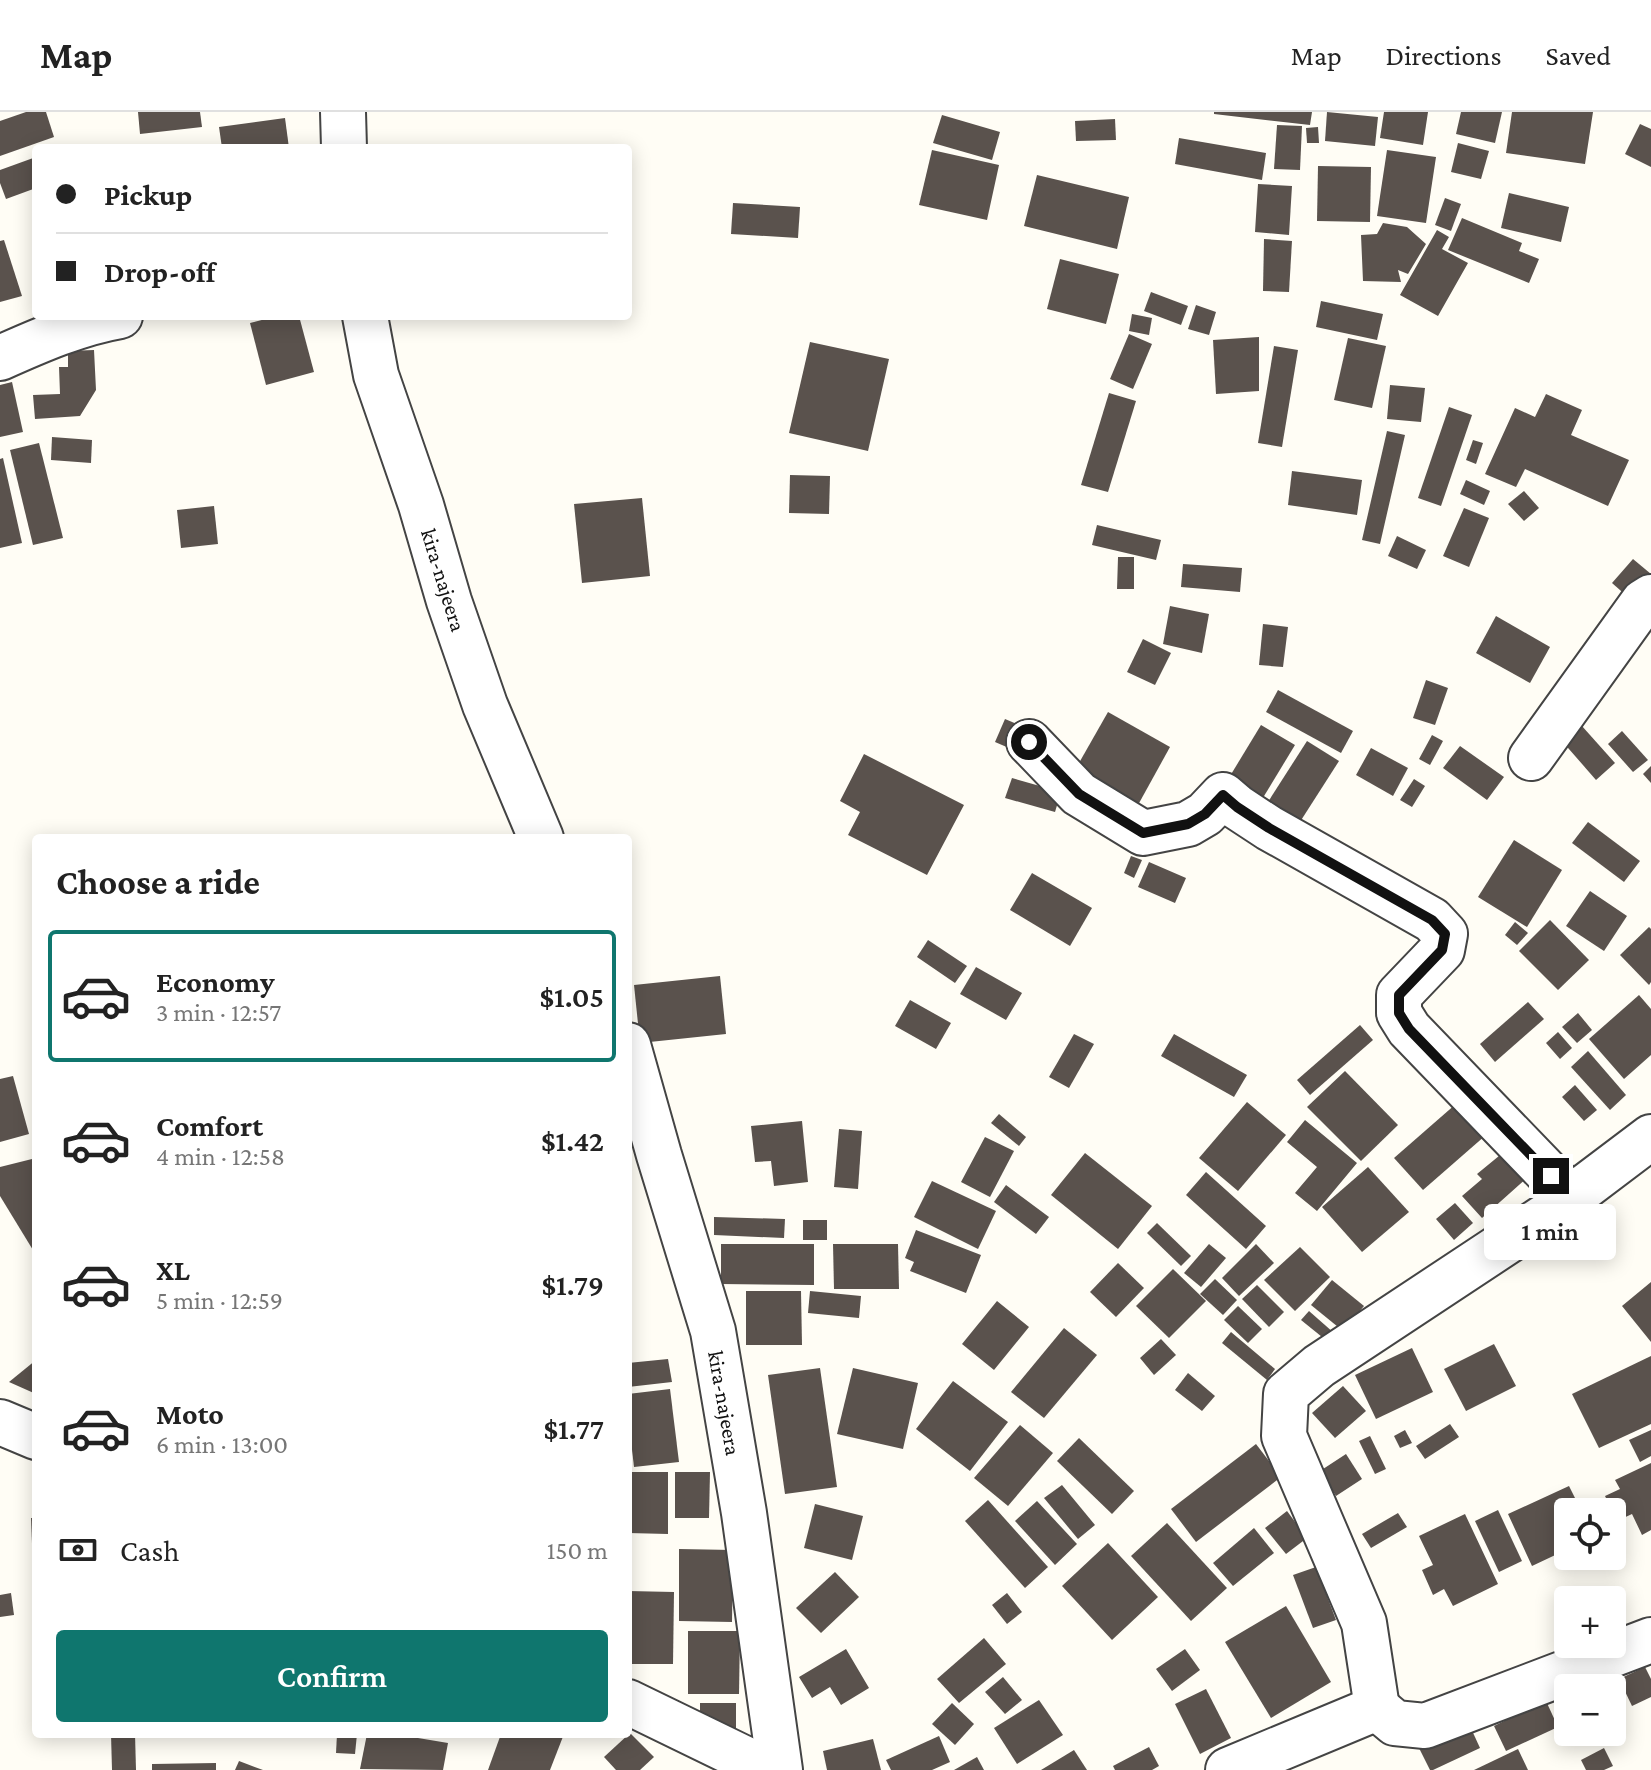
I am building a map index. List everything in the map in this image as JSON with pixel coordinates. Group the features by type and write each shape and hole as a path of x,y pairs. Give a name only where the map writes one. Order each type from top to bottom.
{"street":[{"path":"343,112 344,144"},
{"path":"0,358 101,320"},
{"name":"kira-najeera","path":"366,320 376,375 421,505 449,601 485,705 539,834"},
{"path":"1531,758 1643,602 1651,597"},
{"path":"1029,742 1079,794 1143,833 1188,824 1205,814 1223,795 1269,828 1432,920 1445,934 1442,950 1399,995 1399,1013 1409,1029 1571,1197"},
{"name":"kira-najeera","path":"632,1059 713,1331 744,1513 780,1770"},
{"path":"1651,1137 1571,1197 1319,1366 1286,1394 1284,1436 1364,1623 1377,1708 1395,1723 1425,1726 1651,1640"},
{"path":"0,1422 32,1435"},
{"path":"632,1704 768,1770"},
{"path":"1228,1770 1377,1708"}],"building":[{"path":"26,112 46,112 54,137 0,156 0,121"},
{"path":"138,112 200,112 202,127 140,134"},
{"path":"1214,112 1312,112 1310,125"},
{"path":"1327,112 1378,117 1375,146 1325,141"},
{"path":"1384,112 1428,112 1423,145 1380,138"},
{"path":"1461,112 1502,112 1495,143 1456,134"},
{"path":"1512,112 1593,112 1585,164 1506,153"},
{"path":"942,115 1000,132 992,160 933,143"},
{"path":"285,118 288,144 221,144 219,127"},
{"path":"1115,119 1116,140 1076,141 1075,121"},
{"path":"1640,124 1651,129 1651,167 1625,154"},
{"path":"1277,125 1302,126 1300,170 1274,169"},
{"path":"1318,127 1319,143 1307,143 1306,128"},
{"path":"1179,138 1266,153 1262,180 1175,164"},
{"path":"1458,143 1489,151 1481,179 1451,172"},
{"path":"932,150 999,165 987,220 919,205"},
{"path":"1387,150 1436,157 1426,223 1377,216"},
{"path":"32,158 32,189 6,199 0,183 0,170"},
{"path":"1318,166 1371,167 1370,222 1317,221"},
{"path":"1037,175 1129,197 1117,249 1024,226"},
{"path":"1258,184 1292,186 1289,235 1255,232"},
{"path":"1509,193 1569,207 1561,242 1501,228"},
{"path":"1445,198 1461,204 1451,231 1435,225"},
{"path":"733,203 800,207 798,238 731,234"},
{"path":"1462,218 1522,243 1519,251 1539,259 1529,283 1448,250"},
{"path":"1383,223 1407,227 1426,244 1408,274 1398,270 1401,282 1363,281 1361,235 1377,234"},
{"path":"1437,230 1449,237 1442,249 1468,263 1438,316 1400,295"},
{"path":"1264,239 1292,241 1289,292 1263,291"},
{"path":"4,240 22,296 0,302 0,241"},
{"path":"1060,259 1119,274 1106,324 1047,309"},
{"path":"1151,292 1188,306 1181,325 1144,311"},
{"path":"1321,301 1383,314 1377,340 1316,327"},
{"path":"1196,305 1216,312 1209,335 1188,329"},
{"path":"1132,314 1152,318 1149,335 1129,331"},
{"path":"300,320 314,372 266,385 250,323"},
{"path":"1129,334 1152,344 1133,389 1110,379"},
{"path":"1259,337 1259,391 1216,394 1213,340"},
{"path":"1348,338 1386,346 1372,408 1334,400"},
{"path":"810,342 889,359 868,451 789,433"},
{"path":"1274,346 1298,350 1282,447 1258,443"},
{"path":"94,350 96,390 80,416 35,419 33,395 60,394 59,367 68,367 68,351"},
{"path":"12,382 23,432 0,437 0,385"},
{"path":"1390,385 1425,388 1421,422 1387,419"},
{"path":"1109,393 1136,401 1108,492 1081,485"},
{"path":"1546,394 1582,410 1571,435 1629,460 1608,506 1525,469 1516,487 1485,474 1515,408 1535,417"},
{"path":"1449,407 1472,415 1441,506 1418,498"},
{"path":"1387,431 1405,435 1380,544 1362,540"},
{"path":"52,437 92,440 91,463 51,460"},
{"path":"1473,440 1483,443 1476,464 1466,460"},
{"path":"39,443 63,538 33,545 10,450"},
{"path":"3,458 22,543 0,548 0,459"},
{"path":"1292,471 1362,480 1357,515 1288,505"},
{"path":"790,475 830,476 829,514 789,513"},
{"path":"1466,480 1490,491 1484,505 1460,494"},
{"path":"1524,491 1539,508 1524,521 1508,504"},
{"path":"642,498 650,576 582,583 574,504"},
{"path":"214,506 218,544 181,548 177,510"},
{"path":"1464,508 1489,518 1469,567 1443,556"},
{"path":"1097,525 1161,540 1156,560 1092,545"},
{"path":"1397,536 1426,550 1417,569 1388,556"},
{"path":"1118,557 1134,557 1134,589 1117,589"},
{"path":"1633,559 1651,574 1629,598 1612,583"},
{"path":"1183,564 1242,568 1240,592 1181,587"},
{"path":"1170,606 1209,614 1202,653 1163,644"},
{"path":"1496,616 1550,647 1530,683 1476,653"},
{"path":"1263,624 1288,627 1283,667 1259,665"},
{"path":"1143,639 1171,653 1155,685 1127,672"},
{"path":"1426,680 1448,688 1435,725 1413,718"},
{"path":"1278,690 1353,731 1341,753 1266,712"},
{"path":"1108,712 1170,747 1138,805 1075,770"},
{"path":"1573,716 1615,763 1596,780 1555,733"},
{"path":"1005,719 1019,725 1009,748 995,742"},
{"path":"1261,725 1295,745 1261,801 1227,781"},
{"path":"1622,731 1648,760 1633,772 1608,744"},
{"path":"1432,735 1443,741 1430,765 1419,759"},
{"path":"1307,741 1339,761 1298,825 1266,805"},
{"path":"1460,746 1504,777 1487,800 1443,768"},
{"path":"1371,748 1408,768 1393,796 1356,775"},
{"path":"864,754 964,805 927,875 848,835 860,812 840,801"},
{"path":"1651,766 1651,783 1643,774"},
{"path":"1012,778 1061,792 1055,812 1005,798"},
{"path":"1414,779 1425,786 1412,807 1400,800"},
{"path":"1588,822 1640,861 1624,882 1572,843"},
{"path":"1514,840 1562,870 1527,927 1478,897"},
{"path":"1131,856 1142,860 1134,878 1124,873"},
{"path":"1149,862 1186,878 1175,903 1138,887"},
{"path":"1032,873 1092,908 1070,946 1010,910"},
{"path":"1590,891 1627,916 1604,951 1566,926"},
{"path":"1550,920 1589,960 1558,990 1519,951"},
{"path":"1515,922 1528,933 1517,945 1505,935"},
{"path":"1649,927 1651,982 1649,985 1620,955"},
{"path":"928,940 967,966 955,983 917,957"},
{"path":"976,967 1022,993 1006,1020 960,994"},
{"path":"720,976 726,1034 640,1043 634,985"},
{"path":"1639,995 1651,1009 1651,1055 1624,1079 1589,1039"},
{"path":"910,1000 951,1023 936,1049 895,1026"},
{"path":"1528,1002 1544,1019 1495,1062 1480,1044"},
{"path":"1578,1013 1592,1030 1577,1043 1562,1027"},
{"path":"1360,1025 1373,1040 1310,1095 1297,1080"},
{"path":"1558,1032 1572,1048 1560,1059 1546,1043"},
{"path":"1074,1034 1094,1044 1069,1088 1049,1077"},
{"path":"1174,1034 1247,1075 1234,1097 1161,1056"},
{"path":"1588,1051 1626,1095 1610,1110 1571,1067"},
{"path":"1345,1071 1398,1125 1361,1161 1307,1107"},
{"path":"13,1076 29,1134 0,1142 0,1079"},
{"path":"1575,1085 1597,1110 1584,1121 1562,1097"},
{"path":"1247,1102 1286,1135 1238,1191 1199,1158"},
{"path":"1457,1103 1486,1135 1423,1190 1394,1158"},
{"path":"999,1114 1026,1137 1019,1146 991,1123"},
{"path":"1305,1120 1357,1163 1317,1211 1295,1193 1317,1167 1287,1142"},
{"path":"802,1121 808,1182 774,1186 771,1161 755,1162 751,1126"},
{"path":"839,1129 862,1131 858,1189 834,1187"},
{"path":"985,1137 1014,1151 990,1197 961,1182"},
{"path":"1505,1151 1528,1177 1482,1218 1462,1196 1482,1179 1477,1174"},
{"path":"1085,1153 1152,1206 1118,1249 1051,1195"},
{"path":"32,1159 32,1248 0,1196 0,1167"},
{"path":"1368,1167 1409,1212 1362,1252 1322,1207"},
{"path":"1206,1172 1266,1226 1246,1249 1186,1195"},
{"path":"932,1181 996,1211 978,1249 914,1217"},
{"path":"1006,1185 1049,1217 1036,1234 994,1202"},
{"path":"1455,1203 1473,1223 1454,1240 1436,1219"},
{"path":"714,1217 785,1219 784,1238 714,1235"},
{"path":"803,1220 827,1220 827,1240 803,1240"},
{"path":"1157,1223 1191,1256 1181,1266 1147,1233"},
{"path":"916,1230 981,1255 966,1293 910,1271 914,1262 905,1258"},
{"path":"721,1244 814,1244 814,1285 721,1284"},
{"path":"833,1244 898,1244 899,1289 834,1289"},
{"path":"1209,1244 1226,1258 1201,1287 1184,1273"},
{"path":"1256,1244 1274,1263 1239,1296 1222,1278"},
{"path":"1300,1247 1330,1277 1295,1311 1264,1280"},
{"path":"1118,1263 1144,1288 1116,1317 1090,1292"},
{"path":"1173,1269 1206,1301 1169,1338 1136,1306"},
{"path":"1215,1279 1237,1300 1223,1315 1200,1294"},
{"path":"1332,1280 1364,1306 1343,1331 1311,1305"},
{"path":"1651,1282 1651,1342 1622,1306"},
{"path":"1257,1285 1284,1312 1269,1327 1242,1299"},
{"path":"746,1291 801,1291 802,1345 746,1345"},
{"path":"810,1291 861,1296 859,1318 808,1313"},
{"path":"997,1301 1029,1327 994,1370 962,1344"},
{"path":"1238,1306 1262,1329 1248,1343 1224,1320"},
{"path":"1309,1311 1334,1333 1327,1341 1301,1320"},
{"path":"1064,1328 1097,1355 1044,1418 1011,1392"},
{"path":"1231,1332 1275,1369 1267,1380 1222,1343"},
{"path":"1161,1339 1176,1355 1154,1375 1140,1358"},
{"path":"1494,1344 1516,1386 1466,1411 1444,1369"},
{"path":"1412,1348 1433,1392 1376,1419 1355,1375"},
{"path":"1651,1356 1651,1424 1599,1448 1572,1394"},
{"path":"668,1359 672,1382 632,1387 632,1363"},
{"path":"32,1363 32,1392 9,1382"},
{"path":"820,1368 837,1487 785,1494 768,1375"},
{"path":"853,1368 918,1383 903,1449 837,1434"},
{"path":"1188,1373 1215,1396 1202,1411 1175,1390"},
{"path":"953,1381 1008,1422 970,1471 916,1429"},
{"path":"1343,1386 1366,1411 1335,1438 1312,1413"},
{"path":"670,1389 679,1462 634,1467 632,1394"},
{"path":"1450,1424 1459,1437 1425,1459 1416,1446"},
{"path":"1020,1425 1053,1453 1008,1506 974,1478"},
{"path":"1405,1430 1412,1443 1400,1448 1394,1436"},
{"path":"1651,1430 1651,1456 1640,1462 1629,1440"},
{"path":"1370,1436 1386,1469 1375,1474 1359,1441"},
{"path":"1079,1438 1134,1491 1112,1514 1057,1461"},
{"path":"1256,1444 1281,1477 1196,1542 1171,1509"},
{"path":"1346,1454 1362,1479 1336,1496 1320,1471"},
{"path":"1651,1463 1651,1530 1642,1535 1632,1514 1626,1517 1626,1498 1606,1498 1620,1489 1615,1480"},
{"path":"632,1472 668,1472 668,1534 632,1533"},
{"path":"675,1472 710,1472 709,1518 675,1518"},
{"path":"1062,1485 1095,1525 1078,1539 1044,1498"},
{"path":"1569,1486 1575,1498 1554,1498 1554,1556 1532,1566 1508,1514"},
{"path":"988,1500 1048,1567 1025,1588 965,1521"},
{"path":"1037,1501 1077,1544 1055,1565 1015,1521"},
{"path":"815,1504 863,1516 852,1560 804,1548"},
{"path":"1498,1510 1522,1561 1499,1572 1475,1521"},
{"path":"1287,1511 1307,1538 1286,1554 1265,1528"},
{"path":"1398,1513 1407,1527 1371,1548 1362,1534"},
{"path":"1465,1514 1498,1584 1453,1606 1444,1589 1433,1595 1422,1570 1433,1565 1419,1536"},
{"path":"1167,1523 1227,1588 1191,1621 1131,1556"},
{"path":"1254,1528 1274,1553 1233,1586 1213,1563"},
{"path":"1108,1543 1158,1597 1112,1640 1062,1586"},
{"path":"679,1549 733,1550 732,1622 679,1621"},
{"path":"1316,1567 1336,1620 1313,1628 1293,1575"},
{"path":"835,1572 859,1597 821,1633 796,1608"},
{"path":"632,1591 674,1592 673,1664 632,1664"},
{"path":"11,1593 14,1615 0,1617 0,1595"},
{"path":"1007,1593 1022,1612 1007,1624 992,1605"},
{"path":"1286,1606 1331,1682 1271,1718 1225,1642"},
{"path":"688,1631 740,1631 739,1694 688,1694"},
{"path":"984,1638 1006,1664 959,1703 937,1679"},
{"path":"846,1649 869,1688 841,1705 830,1687 812,1698 799,1677"},
{"path":"1185,1649 1200,1670 1172,1691 1156,1669"},
{"path":"1645,1667 1651,1679 1651,1697 1632,1706 1626,1694 1626,1676"},
{"path":"1003,1677 1022,1700 1005,1714 985,1692"},
{"path":"1206,1689 1231,1738 1200,1754 1175,1704"},
{"path":"1039,1700 1063,1735 1017,1764 994,1728"},
{"path":"1546,1701 1554,1718 1554,1729 1506,1751 1494,1726"},
{"path":"700,1703 736,1703 736,1734 700,1734"},
{"path":"952,1703 974,1724 955,1745 932,1724"},
{"path":"1469,1724 1480,1748 1430,1770 1419,1748"},
{"path":"632,1735 654,1757 640,1770 616,1770 604,1757"},
{"path":"939,1736 950,1762 932,1770 891,1770 886,1760"},
{"path":"111,1738 135,1738 136,1770 112,1770"},
{"path":"337,1738 357,1738 355,1754 336,1753"},
{"path":"366,1738 418,1738 448,1743 443,1770 360,1769"},
{"path":"500,1738 562,1738 550,1770 488,1770"},
{"path":"873,1739 881,1770 827,1770 823,1751"},
{"path":"1149,1747 1159,1766 1152,1770 1115,1770 1113,1766"},
{"path":"1604,1748 1613,1766 1604,1770 1586,1770 1581,1760"},
{"path":"1518,1749 1528,1770 1474,1770"},
{"path":"1074,1750 1087,1770 1041,1770"},
{"path":"977,1757 984,1770 954,1770"},
{"path":"239,1761 263,1770 235,1770"},
{"path":"216,1763 216,1770 152,1770 152,1764"}],"route":[{"path":"1029,742 1079,794 1143,833 1188,824 1205,814 1223,795 1269,828 1432,920 1445,934 1442,950 1399,995 1399,1013 1409,1029 1551,1176"}]}
